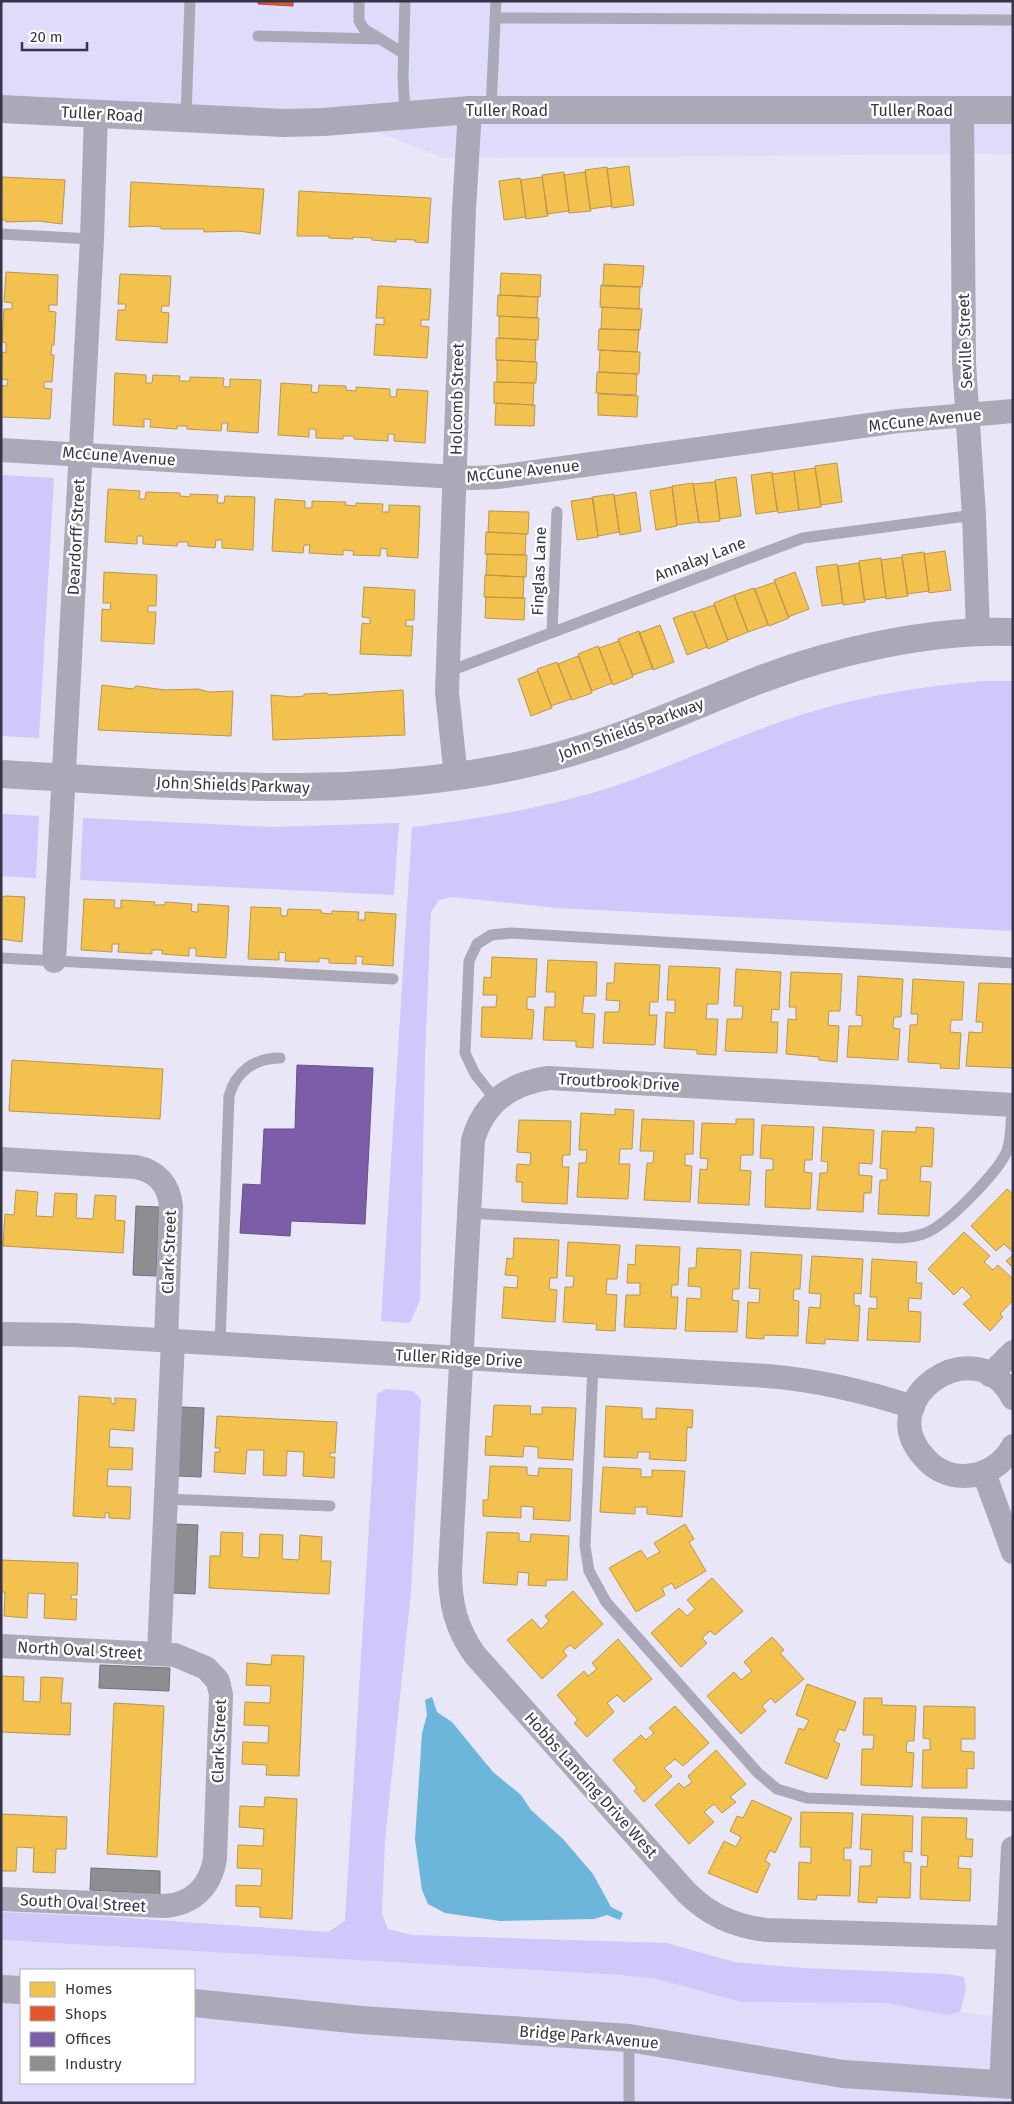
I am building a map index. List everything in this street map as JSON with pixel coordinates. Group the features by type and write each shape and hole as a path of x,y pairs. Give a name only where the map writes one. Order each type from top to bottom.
{"street":[{"name":"Tuller Road","path":"1,109 305,123 480,110 1013,110"},
{"name":"Holcomb Street","path":"456,778 447,712 447,672 456,478 463,218 480,110"},
{"name":"Seville Street","path":"962,110 964,363 974,515 978,632"},
{"name":"Deardorff Street","path":"54,961 92,239 96,113"},
{"name":"McCune Avenue","path":"1,450 456,478 498,477 898,421 1013,411"},
{"name":"John Shields Parkway","path":"1,774 217,786 309,788 456,778 521,765 595,745 809,662 874,646 978,632 1013,632"},
{"name":"Troutbrook Drive","path":"461,1358 473,1140 483,1116 496,1100 523,1083 549,1078 1012,1105"},
{"name":"Clark Street","path":"1,1159 136,1166 148,1170 159,1177 166,1187 171,1206 166,1499 159,1653 184,1658 206,1668 218,1681 221,1695 215,1858 212,1873 194,1897 180,1904 165,1906"},
{"name":"Tuller Ridge Drive","path":"1,1334 49,1334 798,1379 855,1389 913,1406"},
{"path":"990,1375 1013,1352"},
{"name":"Hobbs Landing Drive West","path":"461,1358 450,1571 450,1595 458,1628 479,1660 686,1892 716,1916 754,1928 1011,1937"},
{"path":"1013,1398 1000,1382 990,1375 970,1368 946,1372 925,1385 913,1406 910,1423 913,1440 928,1462 950,1474 967,1476 984,1473 999,1464 1013,1446"},
{"path":"984,1473 1013,1552"},
{"name":"North Oval Street","path":"1,1646 159,1653"},
{"path":"1005,2091 1013,1848"},
{"name":"South Oval Street","path":"1,1899 165,1906"},
{"path":"1,1989 20,1990"},
{"name":"Bridge Park Avenue","path":"195,2003 361,2020 629,2038 843,2074 1005,2091"}],"lane":[{"path":"186,118 190,1"},
{"path":"359,1 360,24 366,31 403,53"},
{"path":"405,1 403,53 405,115"},
{"path":"480,110 496,1"},
{"path":"495,18 1013,20"},
{"path":"258,36 380,39"},
{"path":"1,234 92,239"},
{"name":"Finglas Lane","path":"552,632 557,512"},
{"name":"Annalay Lane","path":"447,672 802,538 974,515"},
{"path":"496,1100 476,1074 465,1053 469,960 477,944 491,935 521,933 1013,963"},
{"path":"1,958 393,979"},
{"path":"220,1344 229,1096 234,1082 244,1069 257,1061 280,1058"},
{"path":"469,1213 914,1237 929,1232 946,1221 1000,1163 1010,1140 1012,1105"},
{"path":"593,1366 585,1546 588,1571 606,1602 758,1773 777,1789 808,1798 1013,1806"},
{"path":"166,1499 330,1506"},
{"path":"629,2038 629,2103"}],"shaded area":[{"path":"1,1 1013,1 1013,154 443,158 380,133 1,114"},
{"path":"1,475 54,478 39,738 1,736"},
{"path":"984,681 1013,681 1013,931 558,908 452,897 439,900 431,912 425,1058 420,1300 411,1321 408,1323 381,1321 412,827 515,811 615,786 777,723 828,707 879,695"},
{"path":"1,814 39,816 36,878 1,876"},
{"path":"83,818 274,827 399,823 394,895 80,880"},
{"path":"386,1389 413,1391 421,1399 411,1592 385,1840 382,1914 388,1929 412,1935 667,1943 734,1962 804,1968 948,1974 964,1977 966,1990 960,2012 946,2015 886,2003 741,2002 657,1979 621,1975 1,1940 1,1912 115,1917 328,1932 345,1921 377,1394"},
{"path":"1,1940 621,1975 657,1979 741,2002 886,2003 946,2015 960,2012 1013,2019 1013,2103 1,2103"}],"water":[{"path":"432,1697 437,1712 452,1722 493,1772 521,1795 531,1810 563,1839 593,1874 611,1907 623,1913 620,1920 607,1915 594,1919 500,1921 445,1913 428,1904 422,1890 415,1840 422,1733 427,1715 425,1700"}],"building: Homes":[{"path":"629,166 634,205 612,208 607,169"},
{"path":"607,167 612,206 590,209 585,170"},
{"path":"564,172 569,211 547,214 542,175"},
{"path":"585,172 591,211 569,213 564,175"},
{"path":"2,177 65,180 62,224 38,221 6,222 6,220 1,220"},
{"path":"542,177 548,216 526,219 521,180"},
{"path":"520,178 526,217 504,220 499,181"},
{"path":"131,182 264,189 260,234 239,231 204,232 204,229 161,229 161,227 150,226 129,227"},
{"path":"299,191 431,198 428,243 415,242 415,240 396,239 396,242 372,240 372,238 353,237 353,239 329,238 329,236 297,236"},
{"path":"604,264 644,266 642,287 603,286"},
{"path":"6,272 58,275 57,305 49,305 49,311 56,312 54,345 52,345 51,355 54,355 52,382 44,382 44,388 52,389 50,419 1,417 1,386 7,386 8,380 1,379 2,352 6,353 6,343 2,342 4,309 12,309 12,303 4,302"},
{"path":"501,273 541,275 540,297 500,295"},
{"path":"120,274 171,276 169,306 162,306 161,312 169,313 167,343 116,340 118,310 125,310 126,304 118,304"},
{"path":"601,285 640,287 639,309 600,307"},
{"path":"378,286 431,289 429,320 421,320 421,326 429,327 427,358 374,355 376,324 384,325 384,318 376,318"},
{"path":"498,295 538,297 537,318 497,316"},
{"path":"602,307 642,309 640,330 601,329"},
{"path":"499,316 539,318 538,340 499,338"},
{"path":"599,329 639,330 637,352 598,350"},
{"path":"496,338 536,340 535,362 496,360"},
{"path":"600,350 640,352 639,374 599,372"},
{"path":"497,360 537,362 536,383 497,382"},
{"path":"597,372 637,374 636,395 596,393"},
{"path":"115,373 146,375 146,383 152,383 153,375 180,376 179,381 190,381 190,377 224,378 223,386 227,387 230,387 230,379 261,380 258,433 227,431 228,423 222,423 221,431 187,429 187,426 177,426 177,429 150,427 151,420 147,419 144,419 144,427 113,425"},
{"path":"494,382 534,383 533,405 494,403"},
{"path":"281,383 312,385 311,392 318,393 319,385 346,386 346,390 356,391 356,387 390,389 390,396 393,397 396,397 397,389 428,391 425,443 394,441 394,434 388,434 388,441 354,439 354,436 343,436 343,439 316,438 316,430 313,429 309,429 309,437 278,435"},
{"path":"598,394 638,396 637,417 598,415"},
{"path":"496,403 535,405 534,426 495,425"},
{"path":"837,463 842,502 821,505 815,466"},
{"path":"815,468 821,507 799,510 794,471"},
{"path":"794,471 799,510 778,513 772,474"},
{"path":"772,472 777,511 756,514 751,475"},
{"path":"736,477 741,516 720,519 715,480"},
{"path":"715,482 720,521 699,523 693,484"},
{"path":"693,483 699,522 677,525 672,486"},
{"path":"672,487 677,526 656,530 650,491"},
{"path":"108,489 140,491 139,499 145,499 146,492 180,493 180,496 190,497 190,494 218,495 217,503 224,503 225,496 255,497 253,550 222,548 222,540 216,540 215,548 188,546 188,542 178,542 177,546 143,544 143,536 137,536 137,544 105,542"},
{"path":"636,492 641,531 620,535 614,496"},
{"path":"614,494 619,532 598,536 592,497"},
{"path":"593,498 598,537 577,540 571,501"},
{"path":"275,499 305,501 305,508 312,508 312,501 346,502 345,505 356,506 356,503 383,504 382,512 389,512 389,505 420,506 418,558 387,556 387,549 381,548 380,556 353,555 354,551 343,550 343,555 309,553 310,545 304,545 303,553 272,551"},
{"path":"489,511 529,512 528,534 488,532"},
{"path":"486,532 526,534 525,555 485,554"},
{"path":"945,551 951,590 929,593 924,554"},
{"path":"924,552 929,591 907,594 902,555"},
{"path":"487,554 527,555 526,577 486,575"},
{"path":"902,557 908,596 886,599 881,560"},
{"path":"881,558 886,597 864,600 859,561"},
{"path":"859,563 865,602 843,605 838,566"},
{"path":"837,564 843,603 822,606 816,567"},
{"path":"104,572 157,575 156,606 148,606 148,612 156,612 154,644 101,641 102,609 110,610 111,603 103,603"},
{"path":"795,572 809,609 788,617 774,580"},
{"path":"485,575 524,577 523,598 484,597"},
{"path":"775,582 789,618 769,626 755,589"},
{"path":"364,587 415,590 414,620 406,620 406,626 413,626 411,656 360,654 362,623 370,624 370,618 362,617"},
{"path":"754,588 768,625 748,632 734,595"},
{"path":"734,595 748,632 728,640 714,603"},
{"path":"486,597 525,598 524,620 485,618"},
{"path":"714,605 728,641 708,649 694,612"},
{"path":"693,611 707,647 687,655 673,618"},
{"path":"660,625 674,662 653,670 639,633"},
{"path":"639,631 653,668 633,675 618,639"},
{"path":"619,641 633,677 613,685 599,648"},
{"path":"598,646 612,683 592,691 578,654"},
{"path":"578,656 592,693 572,700 558,664"},
{"path":"557,662 571,699 551,706 537,669"},
{"path":"538,671 552,708 531,716 518,679"},
{"path":"102,685 133,689 136,686 165,690 233,691 231,736 98,730"},
{"path":"403,690 405,735 273,740 271,695 293,697 304,696 304,694 327,693 328,695"},
{"path":"1,897 25,897 22,942 1,939"},
{"path":"84,899 115,900 114,908 121,908 121,900 155,902 154,905 165,905 165,902 192,904 191,911 195,912 198,912 198,904 229,906 226,958 196,956 196,948 189,948 189,956 162,954 162,950 152,950 152,954 118,952 119,944 112,944 112,952 81,950"},
{"path":"251,907 281,908 281,916 287,916 288,909 321,910 321,913 332,914 332,911 359,912 358,920 365,920 365,912 396,914 393,966 362,964 363,957 356,956 356,964 329,963 329,959 319,958 319,962 285,961 286,953 279,952 279,960 248,959"},
{"path":"492,957 537,959 535,997 527,997 527,1009 534,1010 532,1039 481,1037 482,1007 496,1007 497,995 483,995 484,977 491,978"},
{"path":"548,960 597,962 596,996 584,996 582,1013 595,1014 593,1048 576,1047 576,1041 543,1040 545,1007 555,1007 555,992 546,992"},
{"path":"615,963 660,965 658,1002 650,1002 649,1015 657,1015 655,1045 603,1043 605,1012 619,1012 620,1001 606,1000 607,983 614,983"},
{"path":"669,966 720,968 718,1004 707,1004 706,1019 718,1019 716,1055 697,1054 697,1050 664,1048 666,1012 675,1013 675,1000 667,1000"},
{"path":"736,969 781,972 779,1010 772,1009 771,1022 778,1022 777,1053 725,1051 727,1019 742,1019 743,1006 734,1006"},
{"path":"791,972 842,974 840,1011 829,1011 828,1025 839,1026 837,1062 819,1060 819,1057 786,1054 788,1019 796,1020 796,1007 789,1007"},
{"path":"858,976 903,979 901,1017 894,1017 893,1028 900,1029 898,1060 847,1057 849,1026 862,1026 862,1016 856,1015"},
{"path":"913,979 964,982 962,1020 951,1020 950,1032 961,1033 959,1069 940,1068 941,1064 908,1062 910,1025 917,1025 918,1014 911,1014"},
{"path":"979,983 1013,984 1013,1068 966,1066 969,1032 982,1033 983,1022 976,1022"},
{"path":"12,1060 163,1069 160,1119 9,1111"},
{"path":"615,1109 634,1110 632,1149 620,1149 619,1164 630,1164 628,1199 577,1197 579,1163 586,1163 587,1150 579,1150 581,1113 615,1115"},
{"path":"642,1119 694,1121 693,1154 685,1154 685,1165 692,1166 690,1202 644,1200 647,1163 653,1163 654,1151 640,1151"},
{"path":"736,1119 754,1119 753,1155 741,1155 740,1170 751,1171 749,1205 698,1203 700,1169 707,1170 708,1159 700,1158 702,1123 736,1124"},
{"path":"519,1120 571,1121 570,1155 563,1155 562,1167 569,1167 567,1204 522,1202 522,1182 516,1182 517,1164 530,1165 531,1153 517,1152"},
{"path":"762,1125 814,1127 812,1160 805,1160 804,1172 812,1173 810,1209 765,1207 766,1170 773,1170 773,1159 760,1158"},
{"path":"823,1127 874,1130 872,1164 859,1163 859,1175 872,1176 871,1193 864,1193 863,1212 817,1210 820,1173 827,1173 828,1162 821,1161"},
{"path":"916,1127 934,1128 932,1167 921,1166 920,1181 931,1182 929,1216 878,1214 880,1180 887,1180 887,1169 880,1168 882,1131 916,1132"},
{"path":"1007,1189 1013,1194 1013,1252 1004,1244 996,1251 971,1226"},
{"path":"16,1190 38,1192 36,1216 53,1217 55,1193 77,1194 76,1218 93,1219 95,1195 116,1196 115,1220 125,1221 123,1253 3,1246 5,1214 14,1215"},
{"path":"964,1232 990,1256 984,1262 993,1270 998,1265 1013,1279 1013,1300 1000,1314 1003,1317 990,1331 963,1304 972,1297 962,1287 954,1295 928,1269"},
{"path":"514,1238 559,1240 557,1278 550,1278 549,1289 557,1290 555,1322 502,1318 504,1287 517,1288 518,1276 505,1275 507,1258 513,1259"},
{"path":"568,1242 620,1245 617,1279 607,1279 606,1294 617,1295 615,1331 596,1330 597,1324 563,1322 565,1287 573,1287 574,1276 566,1276"},
{"path":"636,1245 680,1247 678,1285 672,1285 671,1297 678,1297 676,1329 624,1327 626,1295 640,1295 640,1283 627,1283 628,1264 635,1265"},
{"path":"697,1248 741,1250 739,1289 733,1289 732,1300 739,1301 737,1332 685,1331 687,1298 701,1299 701,1287 688,1286 689,1268 696,1268"},
{"path":"751,1252 802,1255 800,1289 794,1289 793,1300 799,1301 798,1336 764,1335 764,1339 746,1338 748,1302 759,1303 760,1289 749,1288"},
{"path":"1013,1255 1013,1268 1006,1261"},
{"path":"812,1256 863,1259 861,1294 854,1293 854,1305 860,1306 858,1341 825,1339 825,1344 806,1343 809,1307 820,1308 821,1294 809,1293"},
{"path":"872,1259 917,1262 916,1283 922,1283 921,1299 909,1298 908,1311 921,1312 920,1342 867,1340 869,1308 877,1309 877,1297 870,1297"},
{"path":"79,1396 111,1398 111,1403 115,1404 115,1398 136,1399 134,1431 110,1429 109,1447 133,1448 132,1470 108,1469 107,1486 131,1487 130,1519 109,1518 109,1513 105,1513 105,1518 73,1516"},
{"path":"494,1405 531,1406 530,1414 542,1414 542,1407 576,1408 573,1460 538,1458 538,1447 524,1446 523,1457 485,1455 486,1436 492,1437"},
{"path":"606,1406 642,1408 642,1419 656,1419 656,1408 693,1410 692,1428 687,1427 686,1461 649,1459 650,1452 638,1452 637,1458 604,1457"},
{"path":"217,1416 337,1422 335,1453 330,1453 330,1457 335,1457 334,1478 303,1476 304,1452 287,1451 286,1476 263,1475 264,1450 247,1450 245,1474 214,1472 215,1452 220,1452 220,1448 215,1448"},
{"path":"490,1466 527,1467 527,1475 538,1476 539,1468 572,1469 570,1521 533,1519 534,1507 521,1506 521,1518 483,1516 483,1500 488,1500"},
{"path":"603,1467 641,1469 641,1477 652,1477 652,1470 685,1471 682,1517 647,1514 647,1507 635,1507 635,1514 600,1512"},
{"path":"685,1524 694,1539 689,1542 706,1571 675,1589 672,1583 662,1588 665,1595 636,1612 609,1568 641,1550 647,1559 660,1552 654,1543"},
{"path":"221,1532 243,1533 242,1557 259,1558 260,1534 283,1535 282,1559 299,1560 300,1535 322,1537 321,1561 331,1561 329,1594 209,1588 210,1556 220,1556"},
{"path":"487,1532 519,1533 519,1541 530,1542 531,1534 569,1536 567,1580 546,1580 546,1586 528,1585 529,1573 518,1572 517,1585 483,1583"},
{"path":"1,1560 78,1563 77,1595 71,1595 71,1599 77,1599 76,1620 44,1618 45,1594 28,1593 27,1618 4,1616 5,1592 1,1592"},
{"path":"712,1578 743,1611 715,1635 710,1631 702,1638 707,1643 681,1667 651,1633 679,1608 687,1616 695,1609 687,1600"},
{"path":"573,1591 603,1624 575,1649 570,1645 563,1651 567,1656 542,1679 507,1640 532,1619 541,1629 549,1621 545,1616"},
{"path":"772,1637 784,1650 780,1653 804,1679 775,1703 771,1698 762,1706 766,1711 741,1734 707,1696 734,1672 741,1680 752,1671 744,1662"},
{"path":"618,1639 652,1679 624,1702 617,1695 607,1703 614,1712 587,1737 574,1723 578,1720 557,1695 584,1671 588,1676 597,1669 592,1663"},
{"path":"272,1655 304,1656 299,1776 266,1775 267,1765 242,1764 243,1742 268,1743 269,1726 244,1725 245,1702 270,1703 271,1686 246,1685 247,1663 271,1665"},
{"path":"1,1676 24,1677 23,1701 40,1702 41,1677 63,1678 61,1703 71,1703 70,1735 1,1732"},
{"path":"807,1684 856,1702 845,1731 839,1729 834,1741 840,1744 827,1779 785,1763 799,1728 804,1730 809,1720 796,1715"},
{"path":"864,1698 882,1698 882,1705 916,1706 914,1741 907,1741 906,1752 914,1753 912,1787 861,1785 862,1749 873,1749 874,1735 863,1735"},
{"path":"114,1703 164,1706 157,1857 107,1854"},
{"path":"675,1706 709,1743 683,1766 675,1759 664,1768 672,1776 644,1802 634,1791 637,1788 613,1760 641,1735 646,1740 654,1733 649,1728"},
{"path":"924,1706 975,1707 975,1739 961,1739 961,1751 974,1752 974,1769 967,1768 967,1788 922,1788 923,1750 930,1750 930,1739 923,1738"},
{"path":"716,1750 746,1784 730,1797 736,1802 722,1813 714,1804 704,1812 714,1822 689,1844 655,1805 679,1783 684,1788 692,1782 688,1776"},
{"path":"265,1797 297,1799 292,1919 260,1917 260,1907 236,1906 236,1885 261,1886 262,1869 237,1868 238,1845 263,1846 264,1829 239,1827 240,1806 264,1807"},
{"path":"752,1800 792,1818 775,1853 770,1850 765,1861 770,1864 757,1893 708,1873 724,1841 736,1847 741,1837 730,1831 737,1816 743,1818"},
{"path":"801,1812 853,1813 851,1848 844,1848 844,1860 851,1860 850,1896 817,1895 816,1900 798,1899 799,1862 811,1863 811,1847 800,1847"},
{"path":"1,1814 67,1817 66,1849 56,1849 55,1873 33,1872 34,1848 17,1847 16,1871 1,1871"},
{"path":"862,1814 913,1816 912,1852 904,1851 904,1862 911,1863 910,1898 877,1897 877,1903 858,1902 860,1866 871,1866 872,1850 860,1849"},
{"path":"922,1817 967,1818 966,1839 973,1839 972,1857 959,1856 958,1868 971,1869 970,1901 920,1899 921,1866 927,1867 928,1856 921,1855"}],"building: Shops":[{"path":"258,1 293,1 293,6 258,4"}],"building: Offices":[{"path":"297,1065 373,1068 365,1224 291,1221 290,1236 240,1233 243,1184 261,1185 264,1129 295,1129"}],"building: Industry":[{"path":"136,1206 159,1207 156,1276 133,1275"},
{"path":"181,1407 204,1408 201,1477 178,1476"},
{"path":"175,1524 198,1525 195,1594 172,1593"},
{"path":"100,1665 170,1668 169,1691 99,1688"},
{"path":"91,1868 160,1871 160,1894 90,1890"}]}
